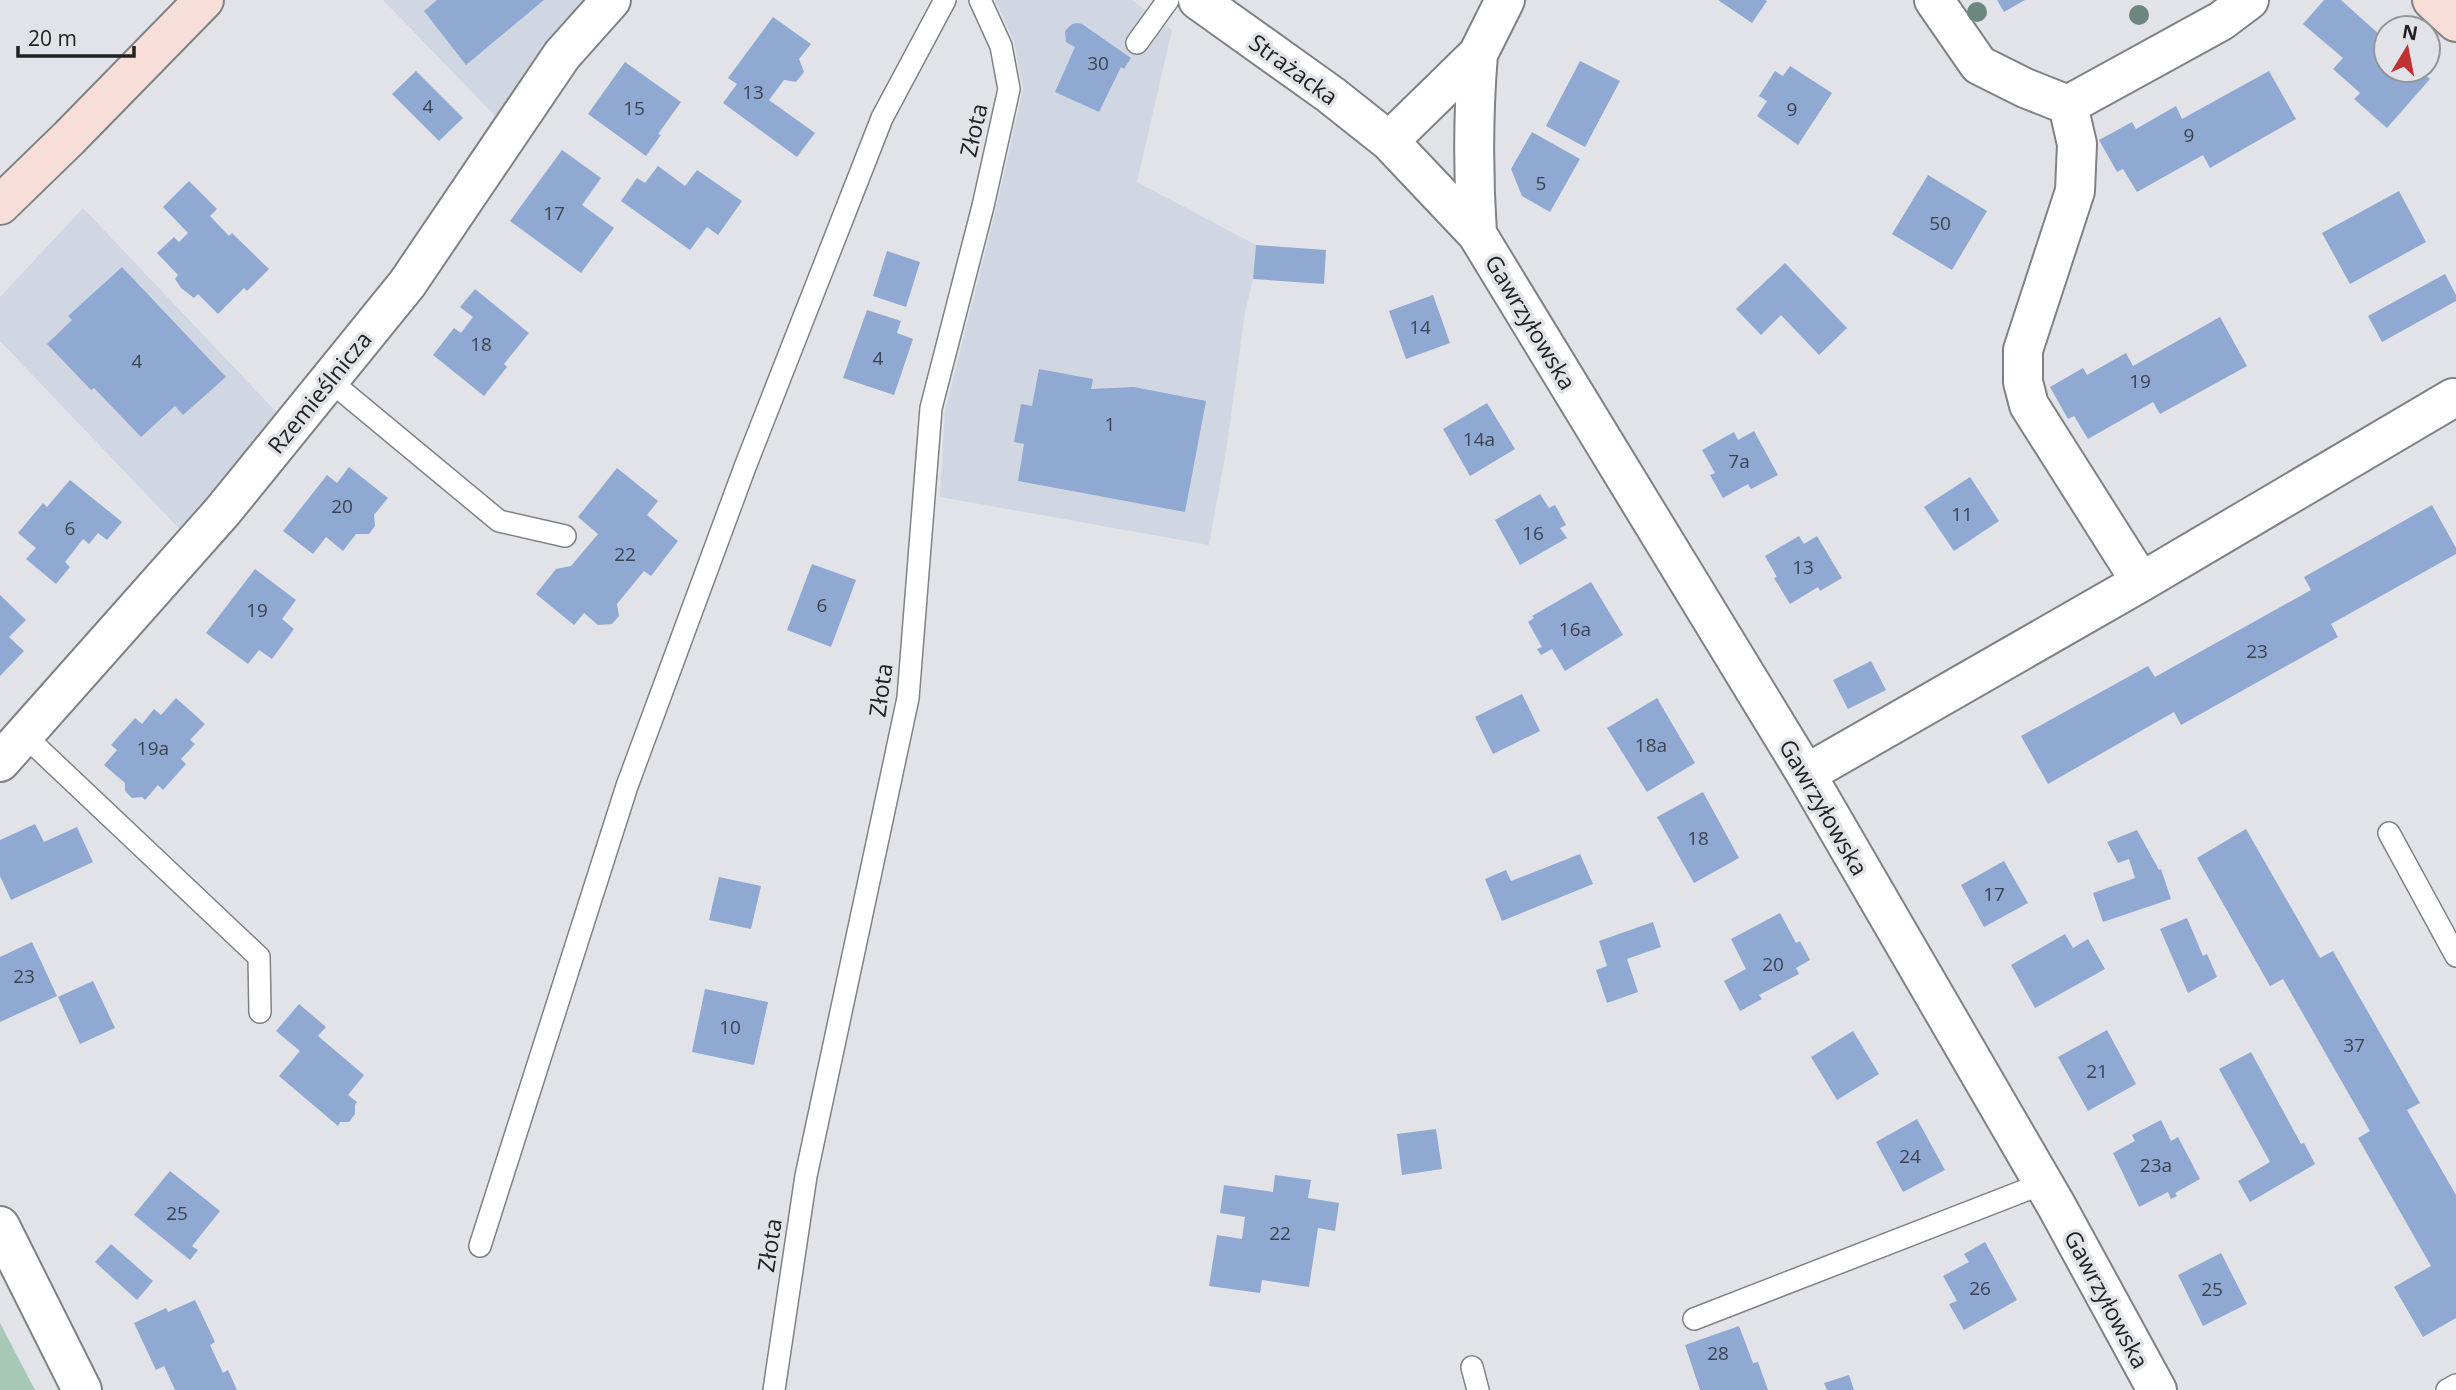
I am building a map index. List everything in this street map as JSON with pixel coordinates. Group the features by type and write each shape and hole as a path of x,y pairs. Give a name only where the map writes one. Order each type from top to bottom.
{"street":[{"path":"0,205 204,0"},
{"name":"Rzemieślnicza","path":"12,749 222,512 407,284 562,55 611,0"},
{"name":"Strażacka","path":"1198,0 1331,95 1389,141"},
{"name":"Gawrzyłowska","path":"1505,0 1478,54 1389,141 1477,234 1806,774 2044,1183 2157,1390"},
{"path":"1934,0 1979,65 2025,88 2068,105"},
{"path":"2068,105 2221,21 2249,0"},
{"path":"2432,0 2456,22"},
{"name":"Gawrzyłowska","path":"1477,234 1473,117 1478,54"},
{"path":"2068,105 2077,144 2075,191 2023,350 2023,382 2029,405 2141,582"},
{"path":"1806,774 2141,582 2453,398"},
{"path":"0,1226 8,1263 82,1390"}],"lane":[{"path":"480,1246 627,786 745,467 882,118 945,0"},
{"name":"Złota","path":"775,1390 806,1176 908,698 931,408 983,206 1009,89 1001,46 980,0"},
{"path":"1138,43 1168,0"},
{"path":"329,380 499,520 565,536"},
{"path":"12,749 259,957 260,1012"},
{"path":"2389,833 2456,956"},
{"path":"1694,1319 2044,1183"},
{"path":"1472,1367 1478,1390"},
{"path":"2447,1390 2456,1385"}],"shaded area":[{"path":"383,0 614,0 500,121"},
{"path":"995,0 1132,0 1172,30 1137,182 1256,245 1227,445 1209,545 940,497 945,411 1023,89 1014,42"},
{"path":"83,208 283,419 188,538 0,341 0,297"}],"green space":[{"path":"0,1323 35,1390 0,1390"}],"building":[{"path":"437,0 544,0 466,65 424,11"},
{"path":"1718,0 1765,0 1767,1 1752,23"},
{"path":"1997,0 2025,0 2004,12"},
{"path":"2324,0 2341,0 2372,28 2372,84 2426,84 2387,128 2354,99 2360,93 2333,69 2343,58 2303,24"},
{"path":"773,17 811,44 799,59 804,72 796,82 784,80 769,100 815,133 797,157 723,103 737,84 728,78"},
{"path":"1077,23 1131,58 1124,69 1121,67 1099,112 1055,92 1075,47 1066,42 1065,31"},
{"path":"1580,61 1620,81 1585,147 1546,126"},
{"path":"625,62 681,102 646,156 588,114"},
{"path":"1790,66 1832,93 1798,145 1757,116 1767,101 1759,96 1775,71 1783,76"},
{"path":"416,71 463,118 439,141 392,94"},
{"path":"2269,71 2296,119 2210,168 2203,155 2137,192 2123,169 2117,172 2099,140 2132,122 2136,129 2176,106 2182,119"},
{"path":"1532,132 1580,159 1550,212 1522,196 1511,169"},
{"path":"562,150 601,178 582,205 614,228 581,273 510,221"},
{"path":"658,166 685,186 697,170 742,201 718,235 707,227 690,250 621,201 637,178 645,183"},
{"path":"1928,175 1987,211 1952,270 1892,234"},
{"path":"189,181 217,209 210,216 229,236 232,233 269,269 247,291 244,288 218,314 198,294 194,298 181,288 175,279 178,275 157,253 174,237 179,242 188,233 163,207"},
{"path":"2399,191 2426,242 2350,284 2322,233"},
{"path":"1256,245 1326,250 1324,284 1253,279"},
{"path":"887,251 920,262 906,307 873,296"},
{"path":"1785,263 1847,328 1819,355 1781,315 1761,335 1736,309"},
{"path":"122,267 226,377 183,415 175,406 141,437 47,344 72,320 68,316"},
{"path":"2445,274 2456,295 2456,301 2382,342 2368,316"},
{"path":"475,289 529,333 504,364 507,367 484,396 433,355 454,328 461,333 473,317 460,307"},
{"path":"1433,295 1450,343 1406,359 1389,311"},
{"path":"867,310 901,321 897,333 913,339 894,395 843,378"},
{"path":"2220,317 2247,366 2160,414 2153,402 2088,439 2074,416 2068,419 2050,387 2083,368 2087,375 2126,353 2133,366"},
{"path":"1039,369 1093,379 1091,389 1134,387 1206,401 1185,512 1018,481 1024,444 1014,442 1021,404 1032,406"},
{"path":"1487,403 1515,449 1470,476 1443,429"},
{"path":"1754,431 1778,475 1751,489 1748,484 1723,498 1710,475 1715,473 1702,450 1734,432 1738,440"},
{"path":"349,467 388,498 374,515 375,526 369,534 356,534 343,551 326,537 313,554 283,531 327,475 337,483"},
{"path":"617,468 658,501 647,515 678,541 651,576 644,571 617,604 619,616 612,624 598,625 584,613 574,625 536,594 556,569 571,566 598,534 578,517"},
{"path":"1970,477 1999,521 1954,551 1924,507"},
{"path":"70,480 122,522 107,540 98,533 89,544 83,539 65,562 70,567 56,584 26,559 36,548 18,533 43,503 47,507"},
{"path":"1540,494 1549,508 1555,505 1566,525 1560,528 1567,538 1520,565 1495,520"},
{"path":"2432,505 2456,548 2456,554 2331,624 2338,637 2181,725 2174,712 2048,784 2021,736 2148,666 2155,677 2311,590 2304,577"},
{"path":"1799,536 1804,544 1817,536 1842,578 1820,591 1818,587 1790,604 1774,578 1777,577 1765,556"},
{"path":"812,564 856,580 831,647 787,630"},
{"path":"255,569 296,600 282,619 294,629 272,659 259,650 248,664 206,633"},
{"path":"1591,582 1623,635 1565,671 1552,649 1541,655 1537,649 1542,647 1528,622 1534,618 1532,616"},
{"path":"0,595 26,620 9,637 24,651 0,676"},
{"path":"1871,661 1886,690 1848,709 1833,680"},
{"path":"1522,694 1540,731 1493,754 1475,717"},
{"path":"176,698 205,724 190,740 195,744 181,759 186,764 163,790 158,785 145,800 142,797 132,798 125,791 125,783 104,765 117,750 111,745 135,718 142,724 154,709 161,715"},
{"path":"1657,698 1695,763 1647,792 1607,728"},
{"path":"1703,792 1739,858 1694,883 1657,817"},
{"path":"35,824 44,842 77,827 93,862 11,900 0,876 0,840"},
{"path":"2246,829 2320,958 2333,951 2420,1103 2407,1110 2456,1195 2456,1318 2423,1337 2394,1287 2431,1266 2358,1138 2370,1131 2283,979 2270,986 2197,858"},
{"path":"2137,830 2159,870 2161,869 2171,899 2103,922 2093,893 2135,878 2129,859 2118,863 2107,842"},
{"path":"1580,854 1593,884 1502,921 1485,879 1506,870 1511,881"},
{"path":"2004,861 2028,903 1984,927 1961,885"},
{"path":"719,877 761,886 751,929 709,920"},
{"path":"1780,913 1796,943 1800,941 1810,960 1796,968 1799,974 1759,995 1762,999 1740,1011 1724,981 1746,969 1731,939"},
{"path":"2187,918 2203,956 2207,954 2217,977 2188,993 2160,929"},
{"path":"1653,922 1661,947 1627,959 1638,992 1607,1003 1596,970 1607,966 1599,941"},
{"path":"2065,934 2073,948 2088,939 2105,969 2035,1008 2011,965"},
{"path":"32,942 57,996 0,1022 0,957"},
{"path":"93,981 115,1028 80,1044 58,997"},
{"path":"705,989 768,1002 754,1065 692,1052"},
{"path":"299,1004 326,1027 318,1036 364,1075 348,1095 357,1102 355,1114 349,1122 340,1122 338,1126 279,1076 300,1051 276,1031"},
{"path":"2107,1030 2136,1084 2088,1111 2058,1057"},
{"path":"1853,1031 1879,1074 1837,1100 1811,1057"},
{"path":"2251,1052 2301,1144 2304,1143 2315,1164 2250,1202 2238,1181 2270,1162 2219,1069"},
{"path":"1917,1119 1945,1170 1903,1192 1876,1142"},
{"path":"2161,1120 2171,1141 2178,1137 2200,1179 2175,1193 2177,1196 2171,1199 2168,1192 2139,1207 2113,1153 2135,1141 2132,1135"},
{"path":"1436,1129 1442,1169 1402,1175 1397,1134"},
{"path":"170,1171 220,1211 192,1246 198,1250 190,1260 134,1215"},
{"path":"1275,1175 1311,1180 1308,1198 1339,1203 1335,1231 1318,1228 1309,1287 1262,1280 1260,1293 1209,1286 1217,1235 1242,1239 1245,1217 1220,1213 1224,1185 1273,1192"},
{"path":"1985,1242 2017,1300 1964,1330 1949,1304 1957,1301 1943,1276 1969,1262 1964,1254"},
{"path":"111,1244 153,1281 137,1300 95,1262"},
{"path":"2221,1253 2247,1304 2203,1326 2178,1275"},
{"path":"195,1300 215,1342 210,1345 223,1373 228,1370 237,1390 175,1390 164,1366 156,1370 134,1323 166,1308 168,1312"},
{"path":"1739,1326 1753,1363 1758,1362 1768,1390 1700,1390 1685,1345"},
{"path":"1849,1375 1854,1390 1827,1390 1824,1383"}]}
